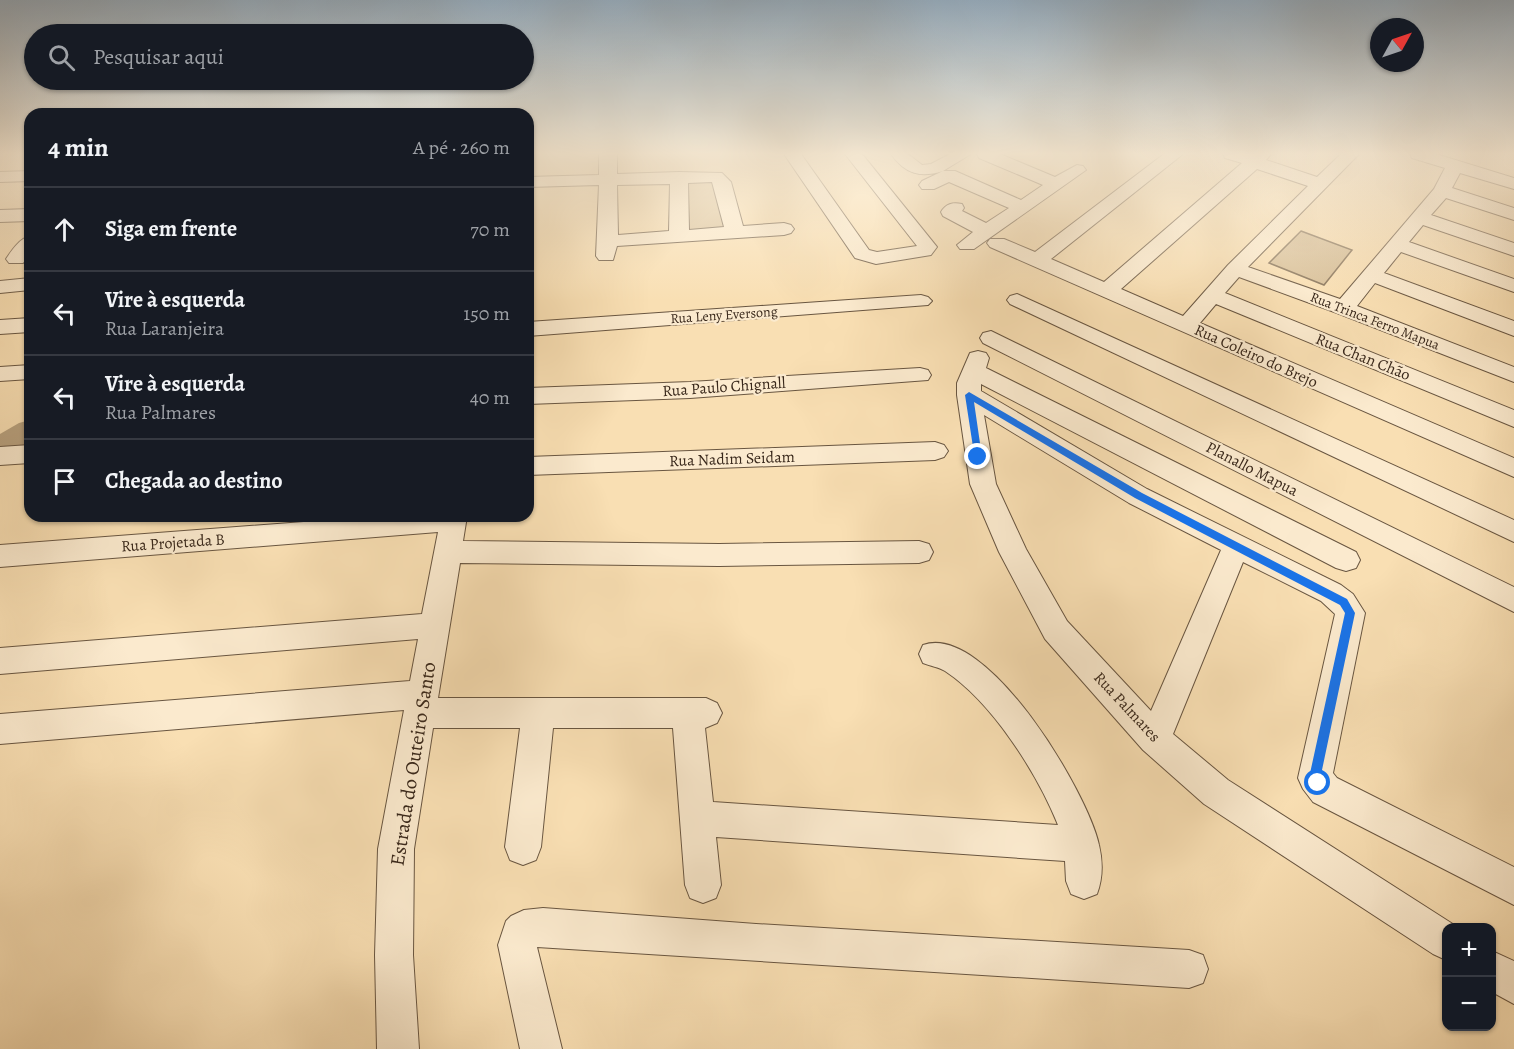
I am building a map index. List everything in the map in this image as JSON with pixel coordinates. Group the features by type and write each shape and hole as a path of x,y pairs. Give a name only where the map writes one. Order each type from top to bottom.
{"street":[{"path":"607,203 607,248 679,237 784,229"},
{"path":"679,203 679,237"},
{"path":"726,203 735,232"},
{"path":"826,203 859,251 871,258 924,251 926,244 893,203"},
{"path":"1013,203 1022,207"},
{"path":"967,245 992,237 1028,203"},
{"path":"1037,260 1111,203"},
{"path":"1106,291 1207,203"},
{"path":"1186,325 1235,269 1300,203"},
{"path":"1344,308 1433,203"},
{"path":"1479,203 1514,214"},
{"name":"Rua Coleiro do Brejo","path":"955,208 950,212 1037,260 1514,468"},
{"path":"1421,218 1514,250"},
{"path":"1396,244 1514,286"},
{"path":"16,259 24,249"},
{"name":"Rua Trinca Ferro Mapua","path":"1235,269 1344,308 1514,375"},
{"path":"1372,275 1514,329"},
{"path":"0,287 24,285"},
{"name":"Rua Chan Chão","path":"1212,295 1514,419"},
{"path":"1017,300 1514,532"},
{"name":"Rua Leny Eversong","path":"534,329 921,301"},
{"path":"0,327 24,325"},
{"path":"978,365 1138,496 1343,602 1350,613 1315,778 1325,790 1514,887"},
{"path":"978,365 1346,560"},
{"name":"Planallo Mapua","path":"978,365 1514,600"},
{"name":"Rua Palmares","path":"978,365 983,484 1018,561 1056,630 1155,739 1216,792 1442,938"},
{"path":"0,374 24,372"},
{"name":"Rua Paulo Chignall","path":"534,396 690,390 920,375"},
{"name":"Rua Nadim Seidam","path":"534,466 935,451"},
{"path":"0,456 24,454"},
{"name":"Rua Projetada B","path":"0,556 452,530 730,555 918,552"},
{"name":"Estrada do Outeiro Santo","path":"398,1049 394,955 396,849 452,530"},
{"path":"1155,739 1236,546"},
{"path":"0,661 435,625"},
{"path":"934,654 955,661 977,678 1029,742 1057,784 1070,811 1081,844 1084,881"},
{"path":"0,729 422,704 538,714 697,713 698,818 703,885"},
{"path":"523,847 538,714"},
{"path":"698,818 1081,844"},
{"path":"541,1049 517,945 519,934 524,929 543,927 756,943 1189,969"},
{"path":"1496,973 1514,984"}],"shaded area":[{"path":"679,203 723,203 735,232 679,237"},
{"path":"1301,231 1352,250 1324,285 1269,263"}],"waterway":[{"path":"0,448 24,434"}],"route":[{"path":"978,457 969,395 1138,496 1331,593 1343,602 1350,613 1316,770 1315,778 1318,783"}]}
